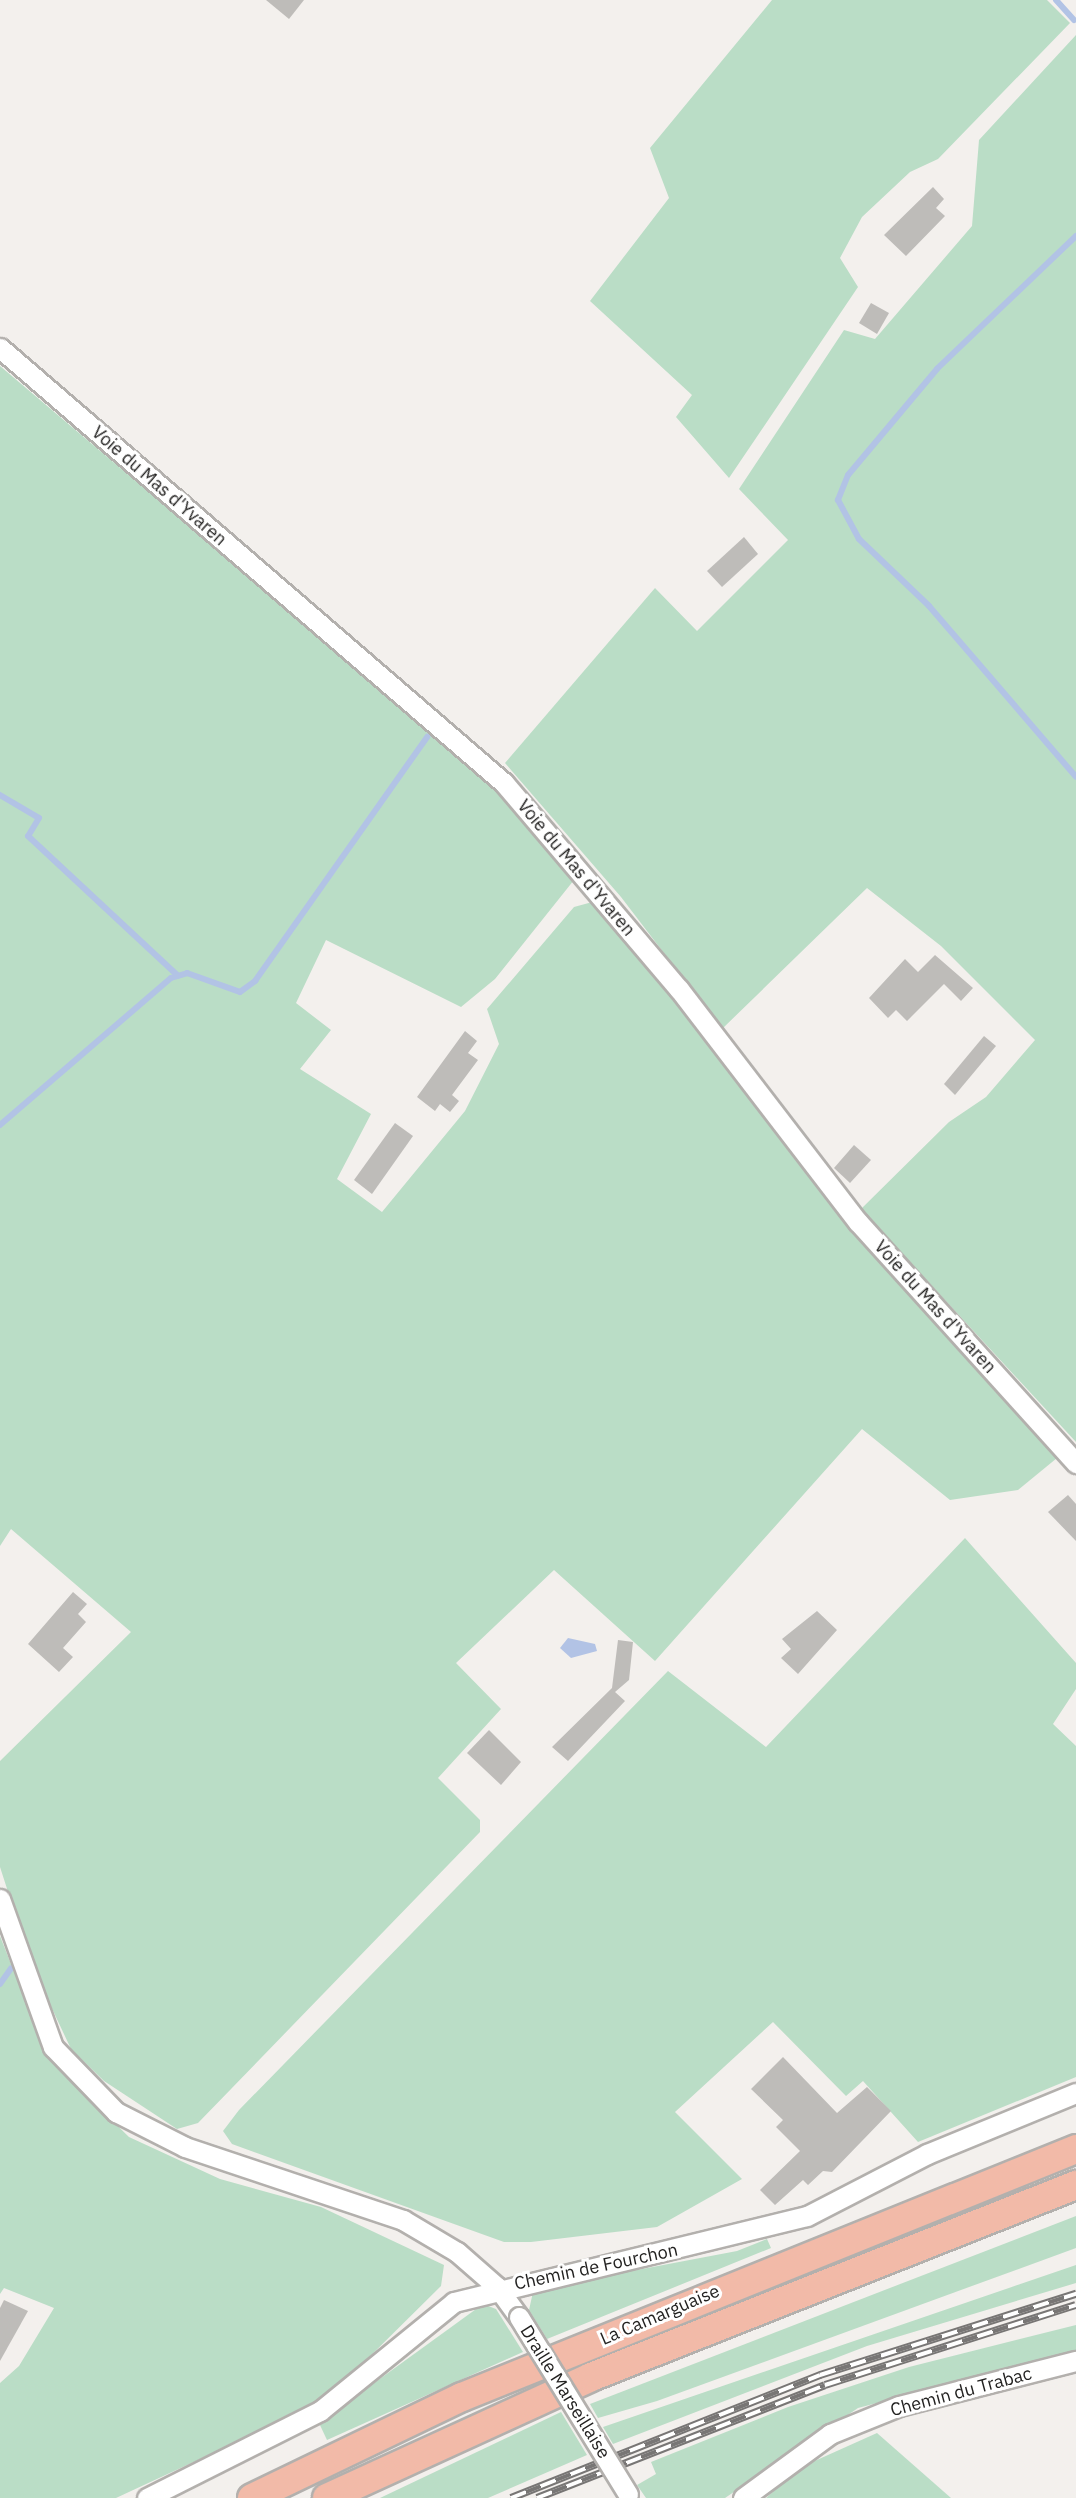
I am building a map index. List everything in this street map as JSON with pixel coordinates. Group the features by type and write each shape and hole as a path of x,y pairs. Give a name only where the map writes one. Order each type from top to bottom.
{"highway":[{"name":"La Camarguaise","path":"252,2498 462,2397 1076,2149"},
{"name":"La Camarguaise","path":"327,2498 604,2372 1076,2185"}],"street":[{"name":"Voie du Mas d'Yvaren","path":"0,348 504,783 679,989 858,1222 1076,1463"},
{"name":"Draille Marseillaise","path":"0,1899 53,2047 116,2112 186,2147 403,2220 497,2287 519,2317 630,2496"},
{"name":"Chemin de Fourchon","path":"147,2498 320,2411 454,2302 497,2287 745,2236 807,2216 927,2154 1076,2093"},
{"name":"Chemin du Trabac","path":"743,2498 830,2434 899,2406 1076,2361"}],"green space":[{"path":"772,0 1047,0 1070,23 938,159 910,172 862,217 840,258 858,287 729,478 676,417 692,395 590,301 669,198 650,148"},
{"path":"1076,35 1076,1442 861,1209 949,1122 986,1097 1035,1040 941,946 867,888 722,1029 621,897 505,763 655,588 697,631 788,540 739,489 844,330 875,339 972,226 979,140"},
{"path":"0,366 492,783 574,880 495,979 461,1007 326,940 296,1003 331,1030 300,1069 371,1114 337,1179 382,1212 465,1111 499,1044 487,1009 574,907 596,901 815,1181 1057,1458 1018,1490 950,1500 862,1429 655,1661 554,1570 456,1663 501,1709 438,1778 480,1820 480,1832 198,2123 177,2129 104,2081 71,2049 32,1966 0,1867 0,1761 131,1632 11,1529 0,1546"},
{"path":"965,1538 1076,1663 1076,1689 1053,1724 1076,1746 1076,2077 918,2142 863,2081 846,2096 773,2022 675,2112 742,2179 657,2227 531,2242 504,2242 232,2144 223,2131 239,2110 668,1671 766,1747"},
{"path":"0,1936 48,2058 129,2137 220,2179 321,2207 444,2265 441,2286 340,2386 288,2418 116,2498 0,2498 0,2383 19,2366 54,2308 4,2288 0,2294"},
{"path":"1076,2216 1076,2248 657,2401 598,2418 590,2404"},
{"path":"767,2239 771,2248 547,2339 529,2310 533,2292 542,2288 737,2251"},
{"path":"1076,2265 1076,2283 867,2346 613,2444 603,2427"},
{"path":"483,2304 496,2309 523,2352 327,2440 319,2423"},
{"path":"1076,2325 1076,2350 858,2408 725,2498 646,2498 637,2485 656,2474 651,2462 788,2407 909,2367"},
{"path":"561,2412 587,2455 488,2498 380,2498"},
{"path":"877,2433 951,2498 766,2498 799,2468"}],"water":[{"path":"568,1638 595,1644 597,1651 571,1658 560,1648"}],"building":[{"path":"266,0 304,0 289,19"},
{"path":"933,187 944,199 936,208 945,216 906,256 884,235"},
{"path":"871,303 889,313 877,334 859,323"},
{"path":"744,537 758,554 722,587 707,571"},
{"path":"935,955 973,988 961,1001 944,984 907,1021 896,1010 888,1018 869,998 905,959 918,972"},
{"path":"465,1031 477,1041 468,1053 478,1060 452,1095 459,1101 450,1112 440,1104 435,1111 417,1097"},
{"path":"984,1036 996,1046 955,1095 944,1084"},
{"path":"395,1123 413,1136 372,1194 354,1180"},
{"path":"854,1145 871,1160 850,1183 834,1168"},
{"path":"1068,1495 1076,1504 1076,1541 1048,1512"},
{"path":"73,1592 87,1604 78,1614 86,1622 63,1648 73,1657 59,1672 28,1644"},
{"path":"817,1611 837,1630 798,1674 781,1658 791,1649 782,1639"},
{"path":"618,1640 633,1642 629,1680 615,1692 625,1701 568,1761 552,1747 612,1688"},
{"path":"489,1730 521,1762 501,1785 467,1753"},
{"path":"783,2057 837,2113 867,2087 891,2111 832,2172 823,2171 808,2185 803,2180 775,2205 760,2190 800,2151 776,2127 783,2120 751,2089"},
{"path":"4,2300 28,2311 0,2361 0,2308"}],"waterway":[{"path":"1056,0 1074,20"},
{"path":"1076,236 937,369 848,475 838,500 859,539 929,606 1076,777"},
{"path":"0,1125 171,978 187,973 240,992 255,981 427,737"},
{"path":"0,795 39,818 28,836 178,976"},
{"path":"0,1984 11,1968"}],"railway":[{"path":"511,2498 820,2375 1076,2294"},
{"path":"537,2498 825,2385 1076,2305"}]}
